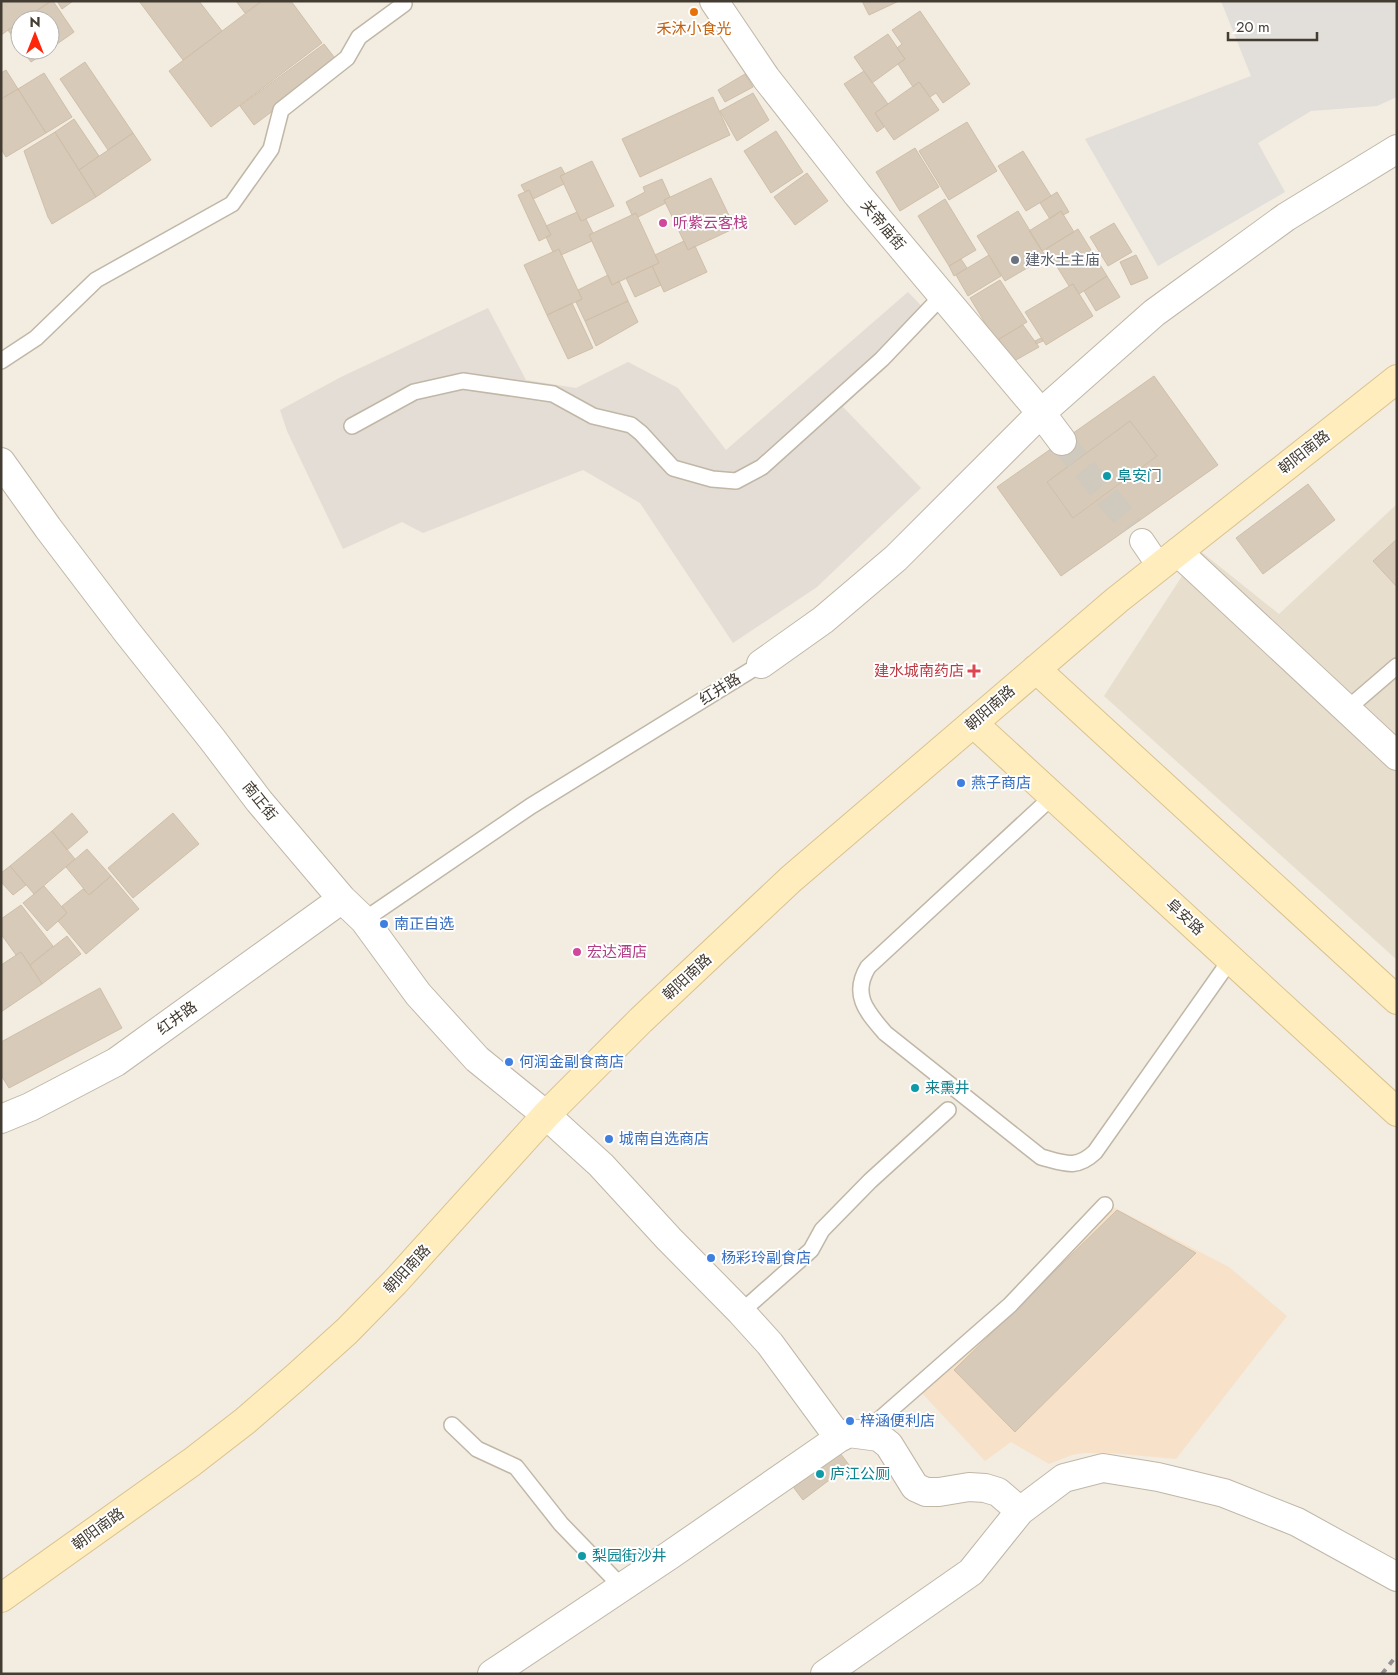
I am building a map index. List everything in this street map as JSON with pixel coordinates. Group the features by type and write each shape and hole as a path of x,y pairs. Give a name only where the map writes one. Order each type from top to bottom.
{"main road":[{"name":"朝阳南路","path":"1,1598 192,1462 245,1421 296,1377 347,1331 395,1282 546,1116 641,1020 791,879 1036,669 1168,559 1397,378"},
{"path":"1036,669 1397,1000"},
{"name":"阜安路","path":"973,723 1397,1112"}],"street":[{"name":"关帝庙街","path":"714,1 766,78 866,206 1041,413 1062,441"},
{"name":"红井路","path":"761,664 823,620 896,558 1041,413 1154,313 1286,217 1397,149"},
{"name":"南正街","path":"1,462 48,528 127,632 259,801 342,898 364,920 418,994 477,1059 546,1116 601,1165 669,1240 741,1312 851,1436"},
{"path":"1142,541 1168,559 1346,709 1397,756"},
{"name":"红井路","path":"1,1119 116,1062 342,898"},
{"path":"492,1674 851,1436 879,1437 889,1445 915,1487 926,1492 970,1487 985,1488 998,1492 1020,1511"},
{"path":"825,1674 971,1572 1020,1511 1064,1478 1103,1468 1158,1477 1224,1493 1297,1522 1397,1577"}],"lane":[{"path":"1,361 36,338 96,280 232,204 271,149 280,110 347,58 359,37 404,4 402,1"},
{"path":"352,426 414,392 463,381 553,394 593,416 631,425 641,432 673,468 712,479 736,481 762,467 769,461 882,359 942,296"},
{"name":"红井路","path":"364,920 530,806 761,664"},
{"path":"1346,709 1397,666"},
{"path":"1053,796 868,967 862,977 863,1001 868,1013 885,1033 1041,1157 1062,1163 1074,1164 1086,1160 1095,1152 1231,959"},
{"path":"741,1312 811,1250 822,1230 870,1181 948,1110"},
{"path":"851,1436 1010,1305 1105,1205"},
{"path":"452,1425 477,1449 516,1467 561,1524 622,1587"}],"shaded area":[{"path":"1221,1 1397,1 1397,97 1377,106 1311,111 1258,143 1285,192 1158,266 1085,139 1251,76"},
{"path":"908,292 933,318 843,407 921,488 817,587 733,643 640,503 583,470 423,533 402,522 343,549 287,431 280,410 341,377 488,308 526,380 576,388 628,362 678,388 726,450"},
{"path":"1397,504 1397,960 1104,696 1199,550 1279,614"},
{"path":"1113,1207 1229,1267 1287,1316 1176,1459 1110,1453 1084,1453 1072,1455 1049,1464 1011,1442 985,1461 921,1392"}],"building":[{"path":"1,1 51,1 38,10 10,10 10,29 1,35"},
{"path":"53,1 59,10 38,10"},
{"path":"57,1 73,1 62,9"},
{"path":"139,1 199,1 222,31 183,60"},
{"path":"236,1 262,1 245,13"},
{"path":"262,1 291,1 322,43 211,127 169,71"},
{"path":"862,1 899,1 869,15"},
{"path":"60,11 74,32 60,42"},
{"path":"920,11 970,84 943,103 936,93 930,97 919,82 913,87 898,64 905,59 897,48 902,44 892,30"},
{"path":"888,34 905,59 872,83 854,57"},
{"path":"324,44 338,62 254,125 240,106"},
{"path":"85,62 133,133 108,150 60,79"},
{"path":"6,70 18,89 1,99 1,73"},
{"path":"864,71 888,104 875,113 884,127 877,132 844,84"},
{"path":"44,73 72,117 46,133 18,89"},
{"path":"745,74 753,87 725,102 718,90"},
{"path":"919,82 939,110 894,140 875,113"},
{"path":"18,89 46,133 6,157 1,149 1,99"},
{"path":"753,93 769,120 737,141 720,111"},
{"path":"713,97 730,135 640,177 622,139"},
{"path":"74,119 99,156 79,170 55,132"},
{"path":"967,122 997,171 949,200 919,151"},
{"path":"776,131 803,172 771,193 744,151"},
{"path":"55,132 96,197 52,224 24,151"},
{"path":"133,133 151,160 96,197 79,170"},
{"path":"915,148 939,187 900,211 876,172"},
{"path":"1023,151 1051,196 1026,211 998,166"},
{"path":"592,161 614,206 581,221 560,176"},
{"path":"561,167 565,174 560,176 564,184 533,199 529,190 525,192 521,185"},
{"path":"807,173 828,201 795,225 774,197"},
{"path":"711,178 735,228 688,250 664,200"},
{"path":"662,179 670,197 664,200 666,203 638,217 636,213 632,215 626,202 645,192 643,187"},
{"path":"529,190 551,235 539,241 518,195"},
{"path":"1057,192 1069,212 1063,215 1061,211 1050,219 1040,203"},
{"path":"945,199 976,250 949,266 918,216"},
{"path":"1018,211 1046,257 1005,281 977,236"},
{"path":"1061,211 1074,232 1042,251 1029,231"},
{"path":"577,212 581,221 586,219 593,233 589,235 592,241 561,255 559,249 553,252 546,237 551,235 546,226"},
{"path":"636,213 659,263 612,285 589,235"},
{"path":"1114,223 1132,252 1108,266 1090,237"},
{"path":"1078,229 1107,276 1079,294 1073,284 1069,286 1046,249"},
{"path":"684,241 688,250 695,246 707,272 664,292 652,266 659,263 655,255"},
{"path":"559,249 582,299 547,315 524,265"},
{"path":"989,255 1001,276 968,296 956,275"},
{"path":"1136,255 1148,278 1131,285 1120,262"},
{"path":"961,259 967,268 954,276 949,266"},
{"path":"652,266 661,285 635,297 626,278"},
{"path":"608,275 612,285 619,281 628,301 585,321 576,302 582,299 578,290"},
{"path":"1107,276 1120,297 1096,311 1084,291"},
{"path":"1000,280 1027,322 996,341 970,298"},
{"path":"1073,284 1093,316 1046,345 1025,312"},
{"path":"628,301 638,322 596,346 585,321"},
{"path":"572,303 593,348 568,359 547,315"},
{"path":"1023,325 1039,347 1016,360 1005,350 999,339"},
{"path":"1041,338 1043,341 1036,344 1035,341"},
{"name":"阜安门","path":"1154,376 1218,465 1061,576 997,487"},
{"path":"1130,421 1157,456 1073,518 1047,482"},
{"path":"1308,484 1335,520 1263,574 1236,538"},
{"path":"1397,539 1397,587 1373,561"},
{"path":"72,813 88,832 67,850 52,831"},
{"path":"173,813 199,844 133,898 108,868"},
{"path":"52,831 75,859 34,894 10,866"},
{"path":"87,849 111,876 89,895 66,867"},
{"path":"10,866 26,885 13,895 1,882 1,873"},
{"path":"111,876 139,909 86,954 58,921 67,913 62,906 83,889 89,895"},
{"path":"44,886 67,913 47,931 23,903"},
{"path":"21,905 53,946 30,965 21,952 16,955 1,934 1,919"},
{"path":"67,936 81,954 42,984 30,965"},
{"path":"21,952 42,984 1,1012 1,965"},
{"path":"100,988 122,1028 9,1088 1,1075 1,1042"},
{"path":"1117,1210 1196,1253 1015,1432 954,1370"},
{"name":"庐江公厕","path":"837,1449 849,1465 803,1500 791,1484"}],"tunnel":[{"path":"1062,441 1131,526"}],"railway":[{"path":"1382,1674 1397,1655"}],"place":[{"name":"禾沐小食光","path":"694,12"},
{"name":"听紫云客栈","path":"663,223"},
{"name":"建水土主庙","path":"1015,260"},
{"name":"阜安门","path":"1107,476"},
{"name":"建水城南药店","path":"974,671"},
{"name":"燕子商店","path":"961,783"},
{"name":"南正自选","path":"384,924"},
{"name":"宏达酒店","path":"577,952"},
{"name":"何润金副食商店","path":"509,1062"},
{"name":"来熏井","path":"915,1088"},
{"name":"城南自选商店","path":"609,1139"},
{"name":"杨彩玲副食店","path":"711,1258"},
{"name":"梓涵便利店","path":"850,1421"},
{"name":"庐江公厕","path":"820,1474"},
{"name":"梨园街沙井","path":"582,1556"}]}
